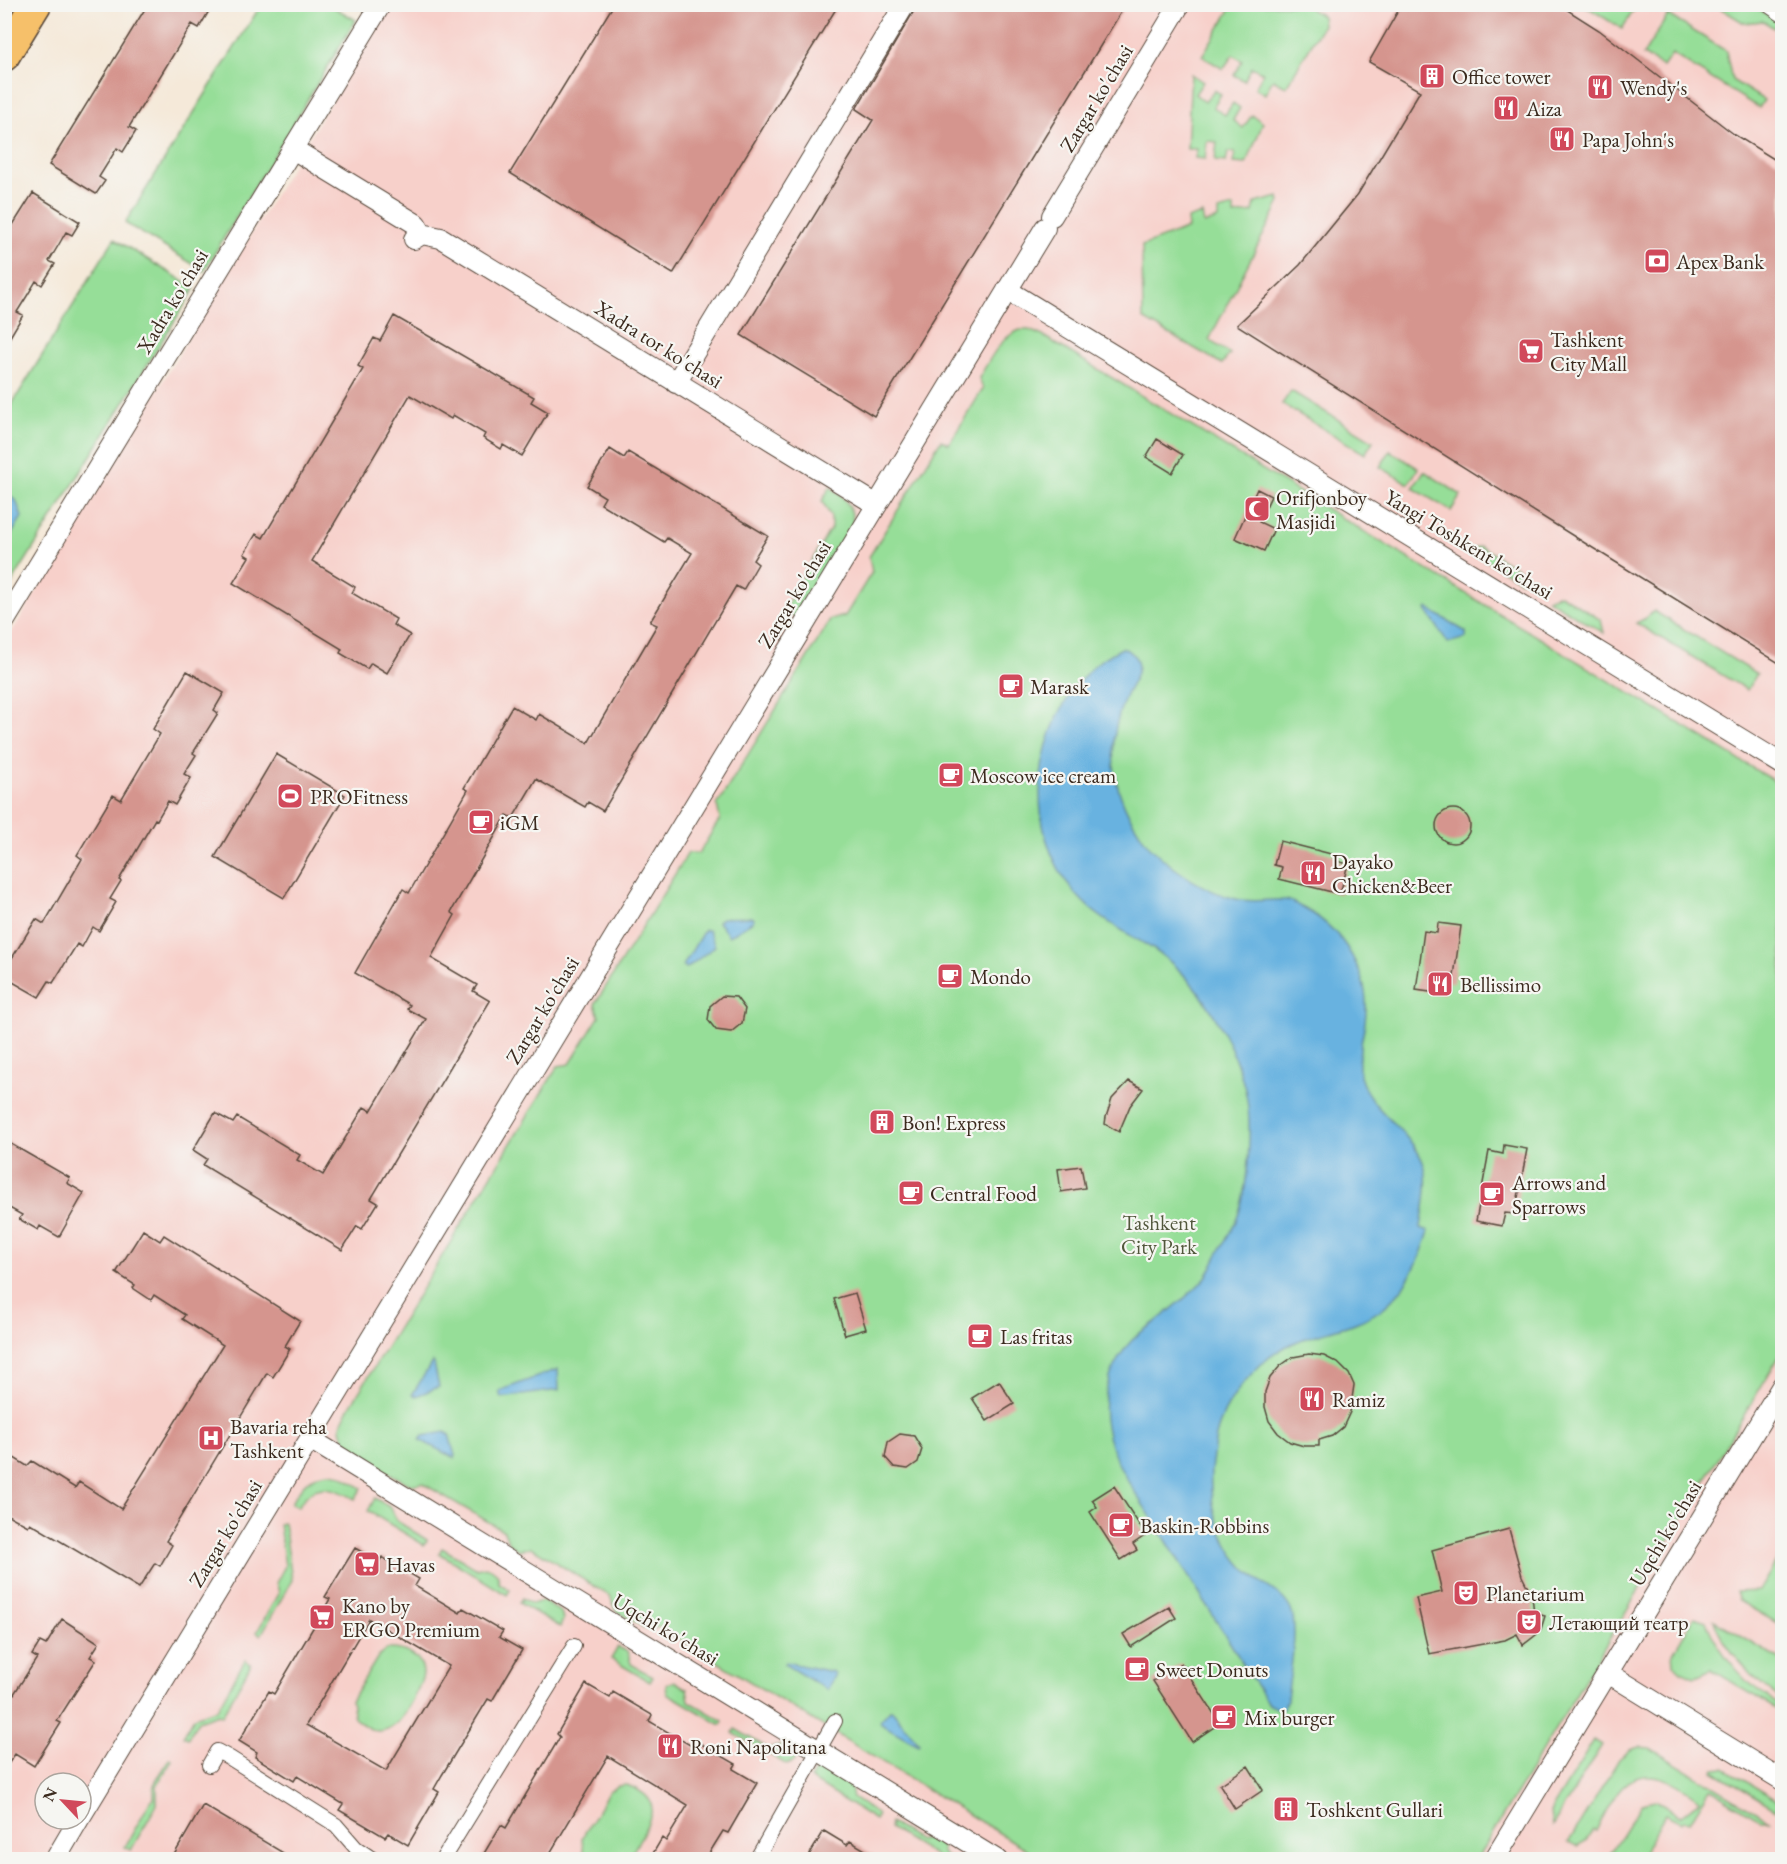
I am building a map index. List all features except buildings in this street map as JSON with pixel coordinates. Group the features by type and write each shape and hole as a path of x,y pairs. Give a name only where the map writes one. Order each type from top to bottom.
{"main road":[{"path":"4,56 36,4"}],"street":[{"name":"Xadra ko'chasi","path":"4,622 381,4"},
{"path":"676,383 905,4"},
{"name":"Zargar ko'chasi","path":"93,1797 1180,4"},
{"path":"1772,4 1782,11"},
{"name":"Xadra tor ko'chasi","path":"293,149 416,224 418,236 441,238 877,505"},
{"name":"Yangi Toshkent ko'chasi","path":"1007,290 1782,764"},
{"name":"Uqchi ko'chasi","path":"1494,1860 1782,1386"},
{"name":"Uqchi ko'chasi","path":"310,1439 997,1860"},
{"path":"442,1860 574,1646"},
{"path":"1608,1673 1782,1780"},
{"path":"756,1860 835,1721"},
{"path":"209,1765 217,1751 230,1758 336,1825 356,1848 374,1860"},
{"name":"Zargar ko'chasi","path":"55,1860 72,1831"}],"shaded area":[{"path":"1758,4 1782,20 1782,1859 5,1859 4,645 389,5"}],"green space":[{"path":"261,5 330,5 356,20 204,271 125,223"},
{"path":"1233,5 1304,5 1322,16 1323,25 1286,87 1273,79 1265,94 1255,88 1263,73 1252,67 1244,81 1234,75 1242,61 1233,55 1223,69 1202,56"},
{"path":"1584,5 1637,5 1622,29"},
{"path":"1715,5 1752,5 1782,23 1782,33 1763,21 1744,23"},
{"path":"1668,15 1726,51 1732,80 1764,100 1759,108 1672,54 1663,67 1643,55"},
{"path":"1191,74 1203,82 1195,94 1205,102 1214,90 1221,94 1213,107 1225,115 1233,103 1240,108 1233,120 1243,128 1252,115 1263,123 1246,164 1233,163 1235,153 1228,152 1226,162 1215,161 1217,142 1207,141 1205,159 1195,158 1197,149 1187,149"},
{"path":"1279,197 1280,202 1209,340 1230,354 1222,364 1143,319 1142,246 1188,228 1187,219 1202,214 1204,224 1218,219 1218,211 1234,207 1234,215 1253,212 1255,203"},
{"path":"114,239 195,288 5,594 4,417"},
{"name":"Tashkent City Park","path":"1020,330 1029,330 1045,337 1782,786 1782,1352 1477,1859 1042,1859 660,1627 646,1629 616,1611 610,1596 531,1547 519,1550 509,1544 504,1531 422,1483 411,1485 369,1462 358,1454 343,1437 341,1425 348,1410 558,1066 570,1064 599,1017 595,1004 688,853 699,853 720,819 717,805 831,619 845,616 872,572 869,557 941,440 949,444 983,389 979,378 991,357 1007,338"},
{"path":"1291,391 1373,441 1365,454 1282,404"},
{"path":"1390,451 1418,468 1409,484 1380,467"},
{"path":"1424,471 1461,495 1451,511 1413,488"},
{"path":"830,487 846,502 853,517 853,523 796,618 783,611 831,528 831,517 822,501"},
{"path":"1480,546 1522,571 1521,581 1468,550"},
{"path":"1560,594 1601,620 1604,633 1547,599"},
{"path":"1654,611 1757,674 1747,690 1636,623"},
{"path":"332,1473 362,1488 355,1499 339,1491 324,1488 310,1493 298,1507 291,1503 312,1478"},
{"path":"375,1498 391,1508 397,1521 427,1540 424,1545 368,1511"},
{"path":"284,1523 292,1580 261,1635 257,1632 279,1592 276,1583 285,1566 279,1524"},
{"path":"442,1548 477,1569 489,1568 498,1575 499,1583 510,1590 507,1595 439,1553"},
{"path":"1782,1552 1782,1626 1739,1601 1736,1592 1759,1591"},
{"path":"522,1598 532,1604 542,1601 561,1612 563,1620 560,1627 519,1603"},
{"path":"1694,1617 1706,1621 1727,1658 1759,1691 1782,1706 1782,1713 1711,1669 1694,1677 1681,1671 1674,1664 1673,1653"},
{"path":"1714,1620 1782,1661 1782,1699 1762,1685 1742,1664 1718,1631"},
{"path":"618,1647 628,1652 631,1664 653,1677 650,1682 611,1659"},
{"path":"388,1649 411,1654 419,1662 423,1673 417,1690 400,1720 387,1729 376,1731 354,1718 351,1701 379,1655"},
{"path":"245,1660 251,1664 222,1716 218,1714 198,1721 188,1738 183,1736 194,1717 217,1709"},
{"path":"674,1681 687,1689 689,1701 723,1721 721,1725 667,1693 666,1685"},
{"path":"735,1729 769,1749 781,1745 794,1753 794,1761 787,1765 733,1733"},
{"path":"1594,1740 1602,1745 1552,1826 1550,1812"},
{"path":"1639,1747 1650,1748 1769,1820 1760,1820 1710,1789 1690,1821 1681,1822 1665,1814 1640,1859 1607,1859 1642,1803 1655,1800 1680,1816 1700,1800 1671,1781 1660,1777 1639,1777 1629,1781 1616,1794 1596,1831 1593,1830 1586,1841 1577,1846 1568,1843 1619,1759 1630,1750"},
{"path":"170,1758 172,1760 157,1786 157,1804 131,1850 125,1847 151,1800 154,1799 154,1785"},
{"path":"819,1766 851,1786 853,1798 878,1815 875,1820 810,1779"},
{"path":"1724,1768 1780,1802 1776,1809 1713,1771"},
{"path":"627,1785 649,1799 652,1811 647,1826 627,1859 591,1859 584,1855 582,1838 609,1791 618,1786"},
{"path":"890,1823 919,1840 928,1838 934,1840 949,1859 940,1859 889,1828"}],"water":[{"path":"5,493 16,500 22,517 11,535 5,536"},
{"path":"1427,608 1466,632 1466,638 1448,643 1426,610"},
{"path":"1122,648 1133,654 1138,667 1118,717 1113,750 1117,783 1129,815 1151,848 1190,879 1213,891 1236,899 1290,901 1312,913 1341,939 1357,966 1365,993 1365,1019 1359,1064 1362,1082 1377,1106 1416,1149 1423,1161 1426,1174 1426,1194 1421,1228 1429,1231 1416,1265 1397,1295 1369,1317 1298,1341 1261,1364 1240,1387 1224,1413 1218,1430 1211,1478 1214,1509 1219,1525 1225,1540 1243,1566 1288,1604 1293,1618 1294,1641 1287,1700 1283,1708 1279,1709 1268,1704 1128,1481 1114,1454 1106,1426 1106,1390 1114,1367 1126,1347 1206,1277 1236,1221 1247,1174 1249,1137 1245,1089 1239,1069 1222,1030 1199,993 1170,962 1084,903 1058,868 1046,839 1041,808 1041,776 1047,746 1058,716 1074,689 1095,665"},
{"path":"751,917 753,921 729,936 718,922 722,918"},
{"path":"704,930 708,930 715,946 687,968 683,966"},
{"path":"432,1362 439,1387 416,1396 412,1395"},
{"path":"558,1369 559,1390 501,1398 499,1391"},
{"path":"445,1432 449,1434 454,1458 420,1440 423,1436"},
{"path":"785,1662 835,1674 827,1690 784,1664"},
{"path":"891,1709 919,1743 918,1745 881,1724 880,1721"}],"place":[{"name":"Office tower","path":"1432,76"},
{"name":"Wendy's","path":"1600,87"},
{"name":"Aiza","path":"1506,108"},
{"name":"Papa John's","path":"1562,139"},
{"name":"Apex Bank","path":"1657,261"},
{"name":"Tashkent City Mall","path":"1531,351"},
{"name":"Orifjonboy Masjidi","path":"1257,509"},
{"name":"Marask","path":"1011,686"},
{"name":"Moscow ice cream","path":"951,775"},
{"name":"PROFitness","path":"290,796"},
{"name":"iGM","path":"481,822"},
{"name":"Dayako Chicken&Beer","path":"1313,873"},
{"name":"Mondo","path":"950,976"},
{"name":"Bellissimo","path":"1440,984"},
{"name":"Bon! Express","path":"882,1122"},
{"name":"Central Food","path":"911,1193"},
{"name":"Arrows and Sparrows","path":"1492,1194"},
{"name":"Las fritas","path":"980,1336"},
{"name":"Ramiz","path":"1312,1399"},
{"name":"Bavaria reha Tashkent","path":"211,1438"},
{"name":"Baskin-Robbins","path":"1121,1525"},
{"name":"Havas","path":"367,1564"},
{"name":"Planetarium","path":"1466,1593"},
{"name":"Kano by ERGO Premium","path":"322,1617"},
{"name":"Летающий театр","path":"1529,1622"},
{"name":"Sweet Donuts","path":"1137,1669"},
{"name":"Mix burger","path":"1224,1717"},
{"name":"Roni Napolitana","path":"670,1746"},
{"name":"Toshkent Gullari","path":"1286,1809"}]}
